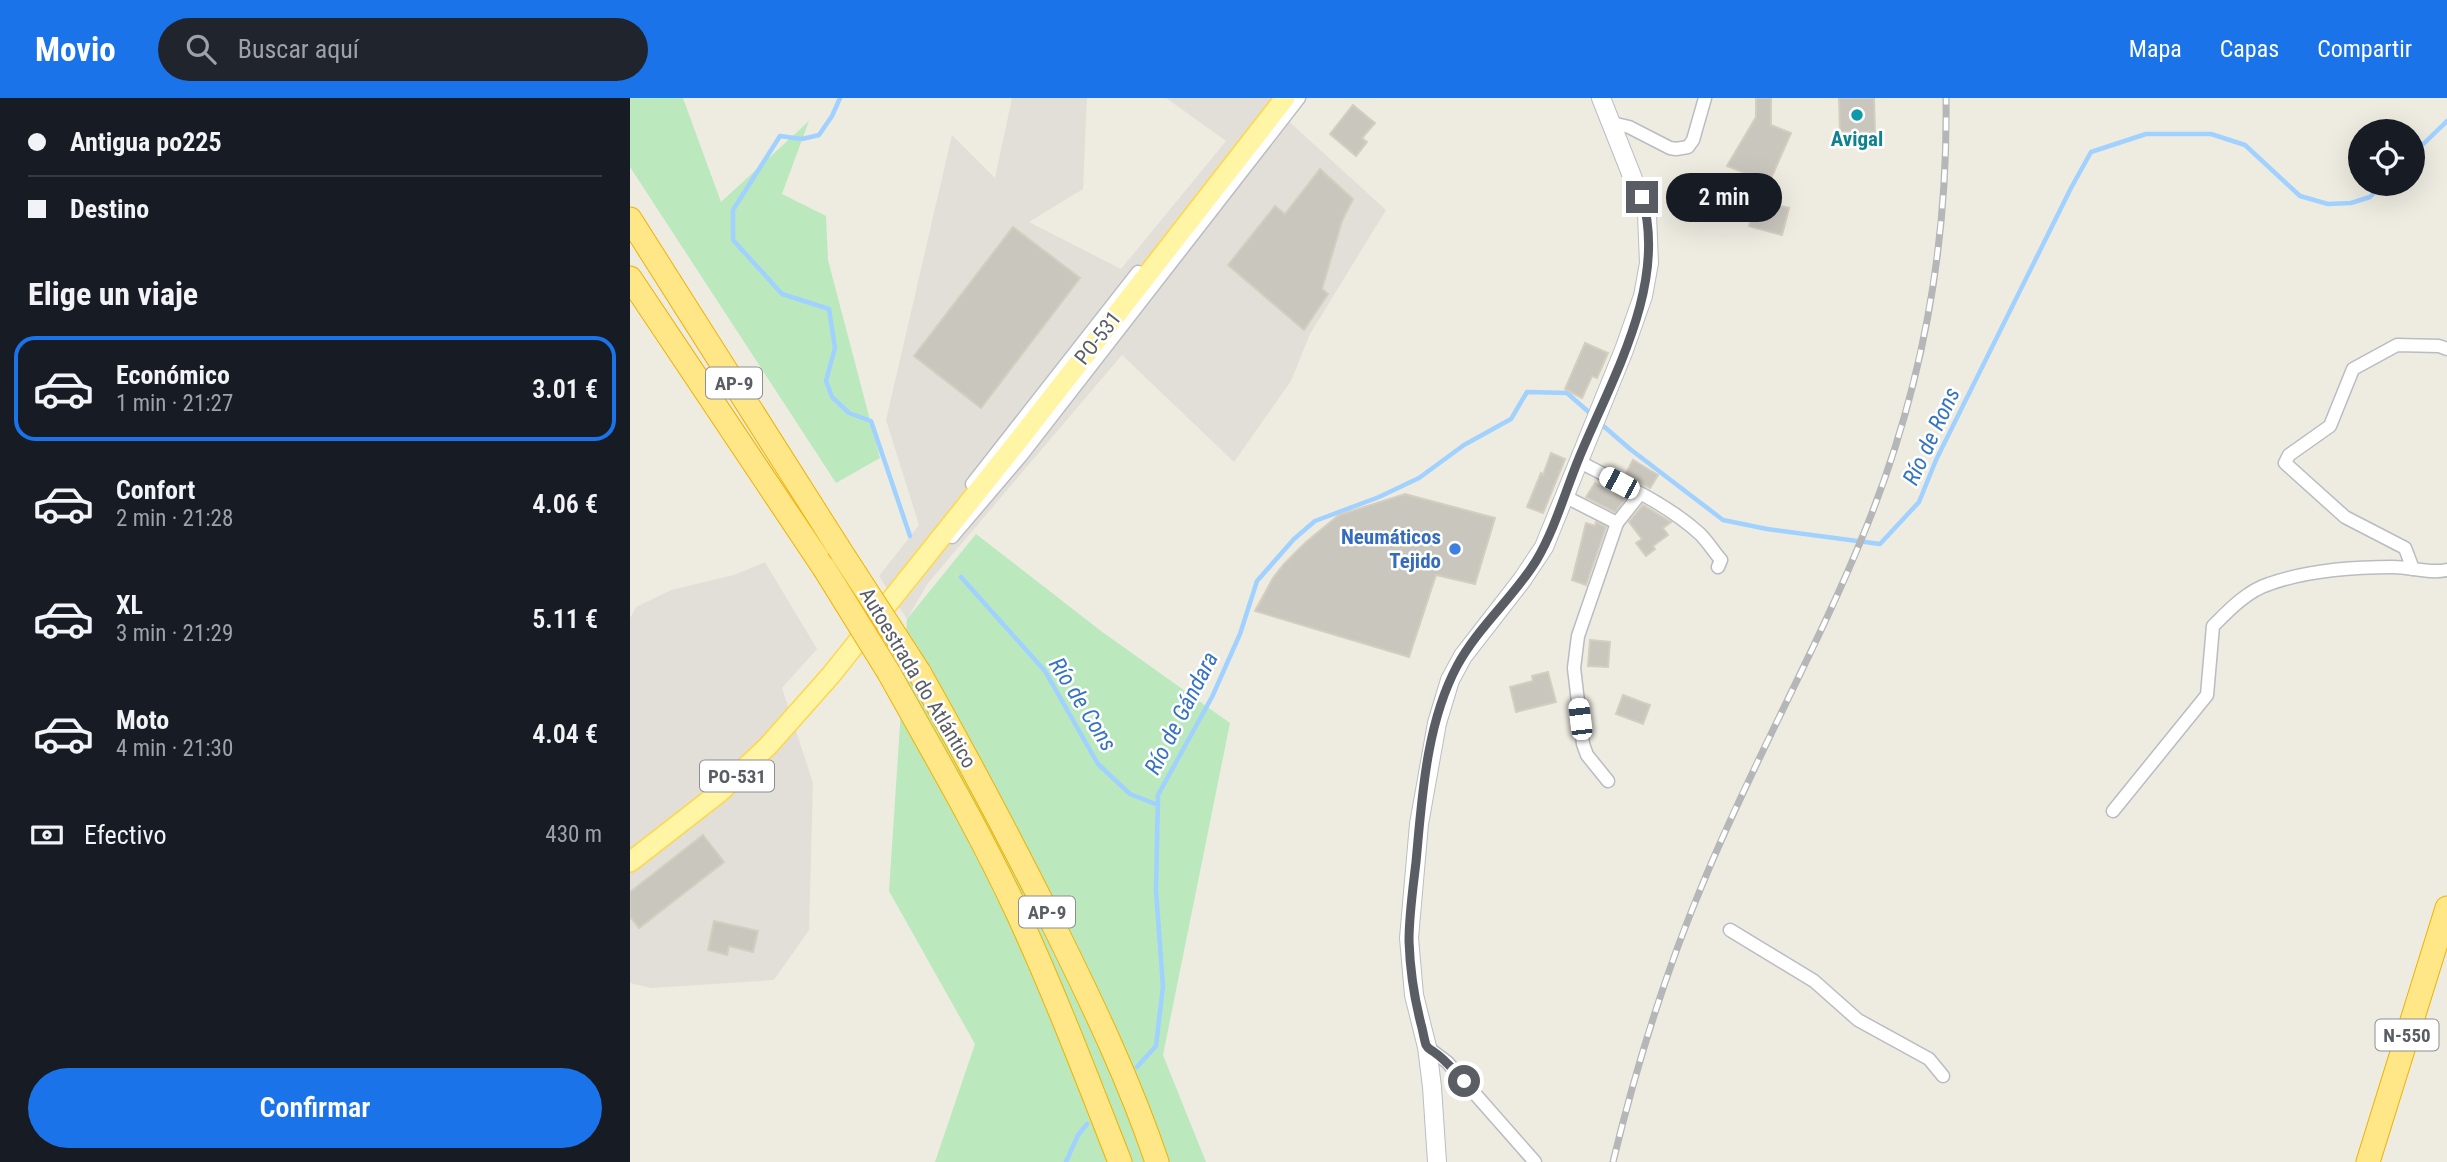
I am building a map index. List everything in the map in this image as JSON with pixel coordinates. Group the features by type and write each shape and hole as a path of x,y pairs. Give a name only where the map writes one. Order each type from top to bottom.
{"highway":[{"name":"Autoestrada do Atlántico","path":"630,219 919,672 998,814 1092,1003 1139,1108 1157,1162"},
{"name":"Autoestrada do Atlántico","path":"630,278 824,568 889,673 964,807 1016,910 1070,1031 1120,1162"},
{"name":"N-550","path":"2368,1162 2447,908"}],"main road":[{"name":"PO-531","path":"630,862 720,792 769,745 831,676 1285,98"},
{"path":"1437,1162 1427,1047 1413,995 1409,938 1419,824 1437,723 1450,680 1458,665 1473,641 1535,562 1643,296 1649,263 1647,214 1601,98"}],"street":[{"name":"PO-531","path":"906,582 1006,439 1119,294 1170,236 1276,98"},
{"name":"PO-531","path":"906,582 1021,456 1299,98"},
{"path":"1612,123 1629,127 1670,148 1688,147 1693,140 1706,98"},
{"path":"2413,569 2405,548 2345,517 2285,463 2289,455 2330,426 2353,369 2397,345 2439,346 2447,349"},
{"path":"1577,461 1656,502 1701,535 1721,560 1718,567"},
{"path":"1608,780 1587,755 1583,744 1574,668 1578,636 1617,523 1640,494"},
{"path":"1564,496 1617,523"},
{"path":"2113,811 2207,695 2213,625 2234,605 2267,584 2309,574 2358,568 2397,567 2435,573 2447,570"},
{"path":"1730,930 1814,981 1858,1020 1929,1059 1943,1076"},
{"path":"1427,1047 1447,1062 1535,1162"}],"shaded area":[{"path":"1012,98 1087,98 1083,189 1029,222 1121,269 1226,141 1166,98 1299,98 1284,117 1386,210 1310,334 1291,381 1234,462 1122,355 928,583 907,619 879,576 919,525 886,420 952,135 995,178"},
{"path":"765,562 817,649 782,688 813,783 809,930 774,980 651,988 630,983 630,618 636,607 671,590 734,575"}],"green space":[{"path":"630,98 683,98 721,202 809,121 782,194 826,216 828,260 880,458 836,483 630,167"},
{"path":"976,534 1101,631 1230,723 1163,1055 1206,1162 935,1162 975,1044 889,891 907,619"}],"building":[{"path":"1756,98 1771,98 1771,125 1791,133 1769,183 1727,166 1756,117"},
{"name":"Avigal","path":"1839,98 1874,98 1875,132 1840,132"},
{"path":"1353,105 1375,123 1362,138 1367,142 1356,156 1330,134"},
{"path":"1320,169 1353,199 1342,221 1322,289 1328,294 1304,330 1228,265 1275,206 1285,214"},
{"path":"1756,199 1789,208 1782,235 1749,226"},
{"path":"1013,227 1080,278 981,408 914,356"},
{"path":"1585,343 1608,353 1597,378 1592,376 1582,398 1565,389"},
{"path":"1551,453 1565,459 1543,513 1527,507"},
{"path":"1633,460 1658,475 1650,488 1625,475"},
{"path":"1595,483 1613,494 1616,490 1627,496 1615,512 1586,497"},
{"path":"1405,494 1495,518 1475,584 1436,575 1409,657 1255,611 1284,564 1339,515"},
{"path":"1643,505 1671,522 1663,528 1668,535 1653,546 1655,549 1646,556 1636,543 1642,539 1629,522"},
{"path":"1596,522 1606,527 1586,585 1572,580 1586,523 1595,526"},
{"path":"1590,640 1610,642 1608,667 1588,666"},
{"path":"1548,672 1556,702 1516,712 1510,687 1533,681 1532,676"},
{"path":"1623,695 1650,705 1643,724 1616,714"},
{"path":"703,835 724,862 639,928 630,917 630,892"},
{"path":"714,921 758,931 753,952 729,946 727,955 708,950"}],"waterway":[{"name":"Río de Cons","path":"840,98 819,135 802,139 780,136 733,210 733,240 782,294 829,309 835,348 826,381 832,397 849,413 871,421 910,536"},
{"name":"Río de Rons","path":"2425,142 2447,121"},
{"name":"Río de Rons","path":"1600,423 1723,520 1767,529 1880,544 1919,502 1936,460 2091,152 2146,134 2211,134 2245,145 2300,196 2328,204 2351,203 2371,196"},
{"name":"Río de Gándara","path":"1137,1067 1156,1046 1163,986 1156,891 1158,795 1212,697 1240,634 1257,581 1294,539 1315,521 1379,497 1419,478 1464,445 1511,419 1527,392 1567,393 1591,414"},
{"name":"Río de Cons","path":"961,577 1045,671 1098,764 1130,794 1158,805"},
{"name":"Río de Gándara","path":"1066,1162 1078,1135 1087,1124"}],"railway":[{"path":"1613,1162 1652,1021 1689,917 1722,838 1849,569 1887,472 1917,367 1928,314 1942,207 1946,98"}],"place":[{"name":"Avigal","path":"1857,115"},
{"name":"Neumáticos Tejido","path":"1455,549"}],"route":[{"path":"1464,1081 1447,1062 1427,1047 1413,995 1411,975 1409,938 1419,824 1431,748 1450,680 1458,665 1544,547 1624,350 1643,296 1649,263 1649,228 1642,197"}]}
